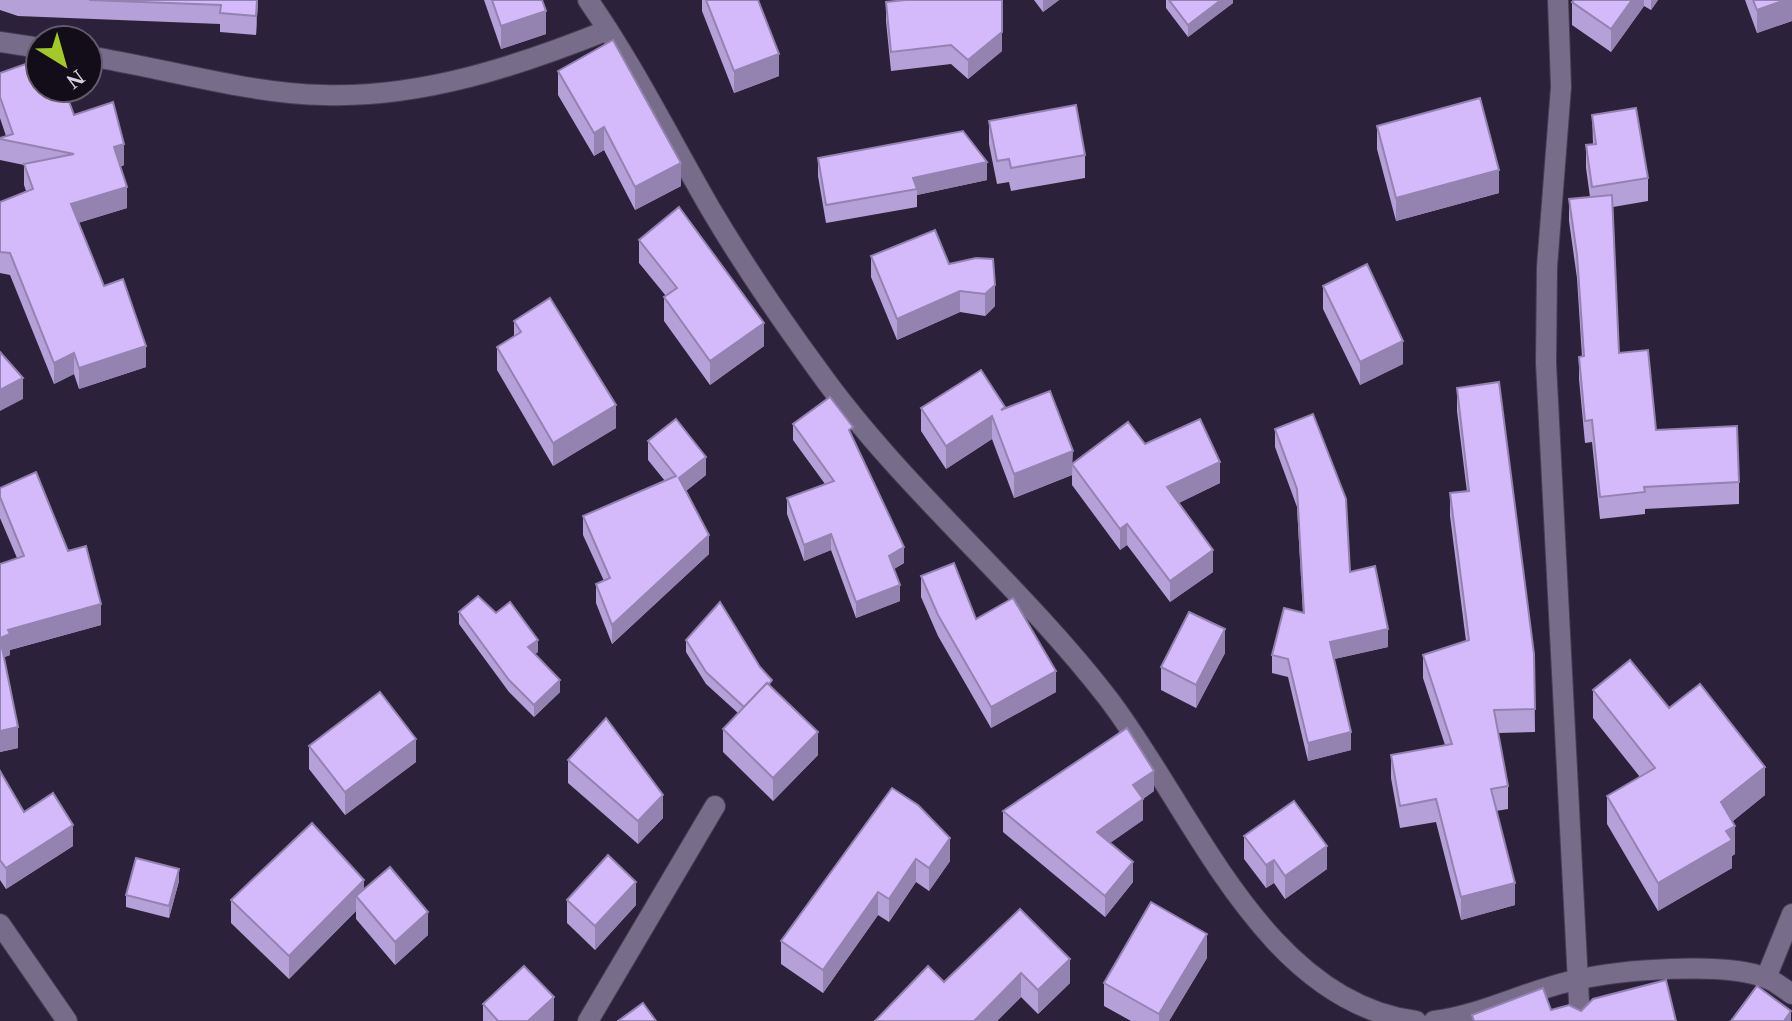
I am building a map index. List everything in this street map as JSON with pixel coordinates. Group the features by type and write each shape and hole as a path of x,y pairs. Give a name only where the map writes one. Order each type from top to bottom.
{"street":[{"path":"588,0 712,211 818,371 873,442 1106,696 1258,923 1295,964 1328,990 1361,1009 1416,1021"},
{"path":"1558,0 1561,87 1547,267 1546,363 1580,1021"},
{"path":"104,59 323,95 421,88 533,60 608,30"},
{"path":"0,42 24,46"},
{"path":"588,1021 715,806"},
{"path":"1766,978 1792,914"},
{"path":"0,924 67,1021"},
{"path":"1434,1021 1459,1018 1576,980 1695,969 1732,969 1766,978 1792,994"}],"building":[{"path":"89,0 257,0 256,16 220,13 221,5"},
{"path":"492,0 542,0 546,11 501,26"},
{"path":"706,0 758,0 779,54 734,71"},
{"path":"1002,0 1002,32 968,60 951,45 891,52 886,2"},
{"path":"1169,0 1221,0 1188,25"},
{"path":"1632,0 1611,29 1572,2"},
{"path":"1753,0 1785,0 1757,10"},
{"path":"613,40 681,163 635,187 604,127 594,133 558,71"},
{"path":"24,65 24,104 70,104 74,115 113,102 124,144 114,147 127,187 71,204 104,286 123,279 146,346 79,368 74,353 54,363 10,253 0,252 0,202 33,189 24,164 74,154 0,139 13,134 0,97 0,73"},
{"path":"1480,98 1499,170 1396,198 1377,126"},
{"path":"1076,105 1085,155 1011,168 1009,159 997,161 989,121"},
{"path":"1636,108 1648,178 1592,187 1586,145 1596,144 1592,115"},
{"path":"963,131 987,162 913,178 917,189 826,205 818,158"},
{"path":"1612,195 1619,353 1648,350 1656,430 1737,426 1739,482 1644,487 1645,492 1600,497 1592,420 1585,421 1579,357 1584,356 1577,255 1569,199"},
{"path":"679,207 764,323 710,361 664,297 677,288 639,240"},
{"path":"935,230 949,264 976,258 993,259 995,285 985,294 960,291 897,319 871,256"},
{"path":"1367,264 1403,341 1360,362 1323,286"},
{"path":"550,298 616,405 553,443 497,347 521,332 514,321"},
{"path":"0,352 23,378 0,390"},
{"path":"981,370 1005,407 1001,410 1050,391 1073,451 1014,474 992,416 946,446 921,408"},
{"path":"1499,382 1534,654 1535,709 1494,710 1508,786 1491,789 1515,883 1461,897 1436,799 1400,806 1391,755 1452,744 1423,655 1469,640 1450,493 1469,491 1457,388"},
{"path":"830,397 853,427 849,430 904,547 889,556 900,585 856,602 831,534 804,545 787,498 834,481 793,424"},
{"path":"1313,414 1346,499 1350,572 1375,566 1388,629 1330,642 1351,732 1308,743 1288,659 1272,655 1284,608 1304,613 1297,489 1275,429"},
{"path":"676,419 706,457 679,478 709,535 612,625 596,584 610,578 583,516 676,476 648,441"},
{"path":"1200,419 1220,462 1167,487 1213,550 1170,581 1127,524 1120,529 1072,464 1128,422 1145,444"},
{"path":"36,472 68,551 86,546 101,604 8,630 10,634 0,638 0,564 24,556 0,497 0,488"},
{"path":"954,563 976,619 1013,598 1056,671 991,707 938,615 921,576"},
{"path":"478,596 496,613 510,602 538,640 528,647 560,680 534,705 509,680 459,612"},
{"path":"720,602 760,667 772,680 744,707 706,672 686,640"},
{"path":"1189,612 1225,629 1196,685 1161,667"},
{"path":"0,638 18,727 0,731"},
{"path":"1630,660 1669,708 1700,684 1765,767 1721,802 1735,826 1726,831 1732,840 1658,883 1607,796 1655,768 1593,690"},
{"path":"767,683 818,732 773,778 723,729"},
{"path":"380,692 416,739 345,792 309,746"},
{"path":"606,718 663,795 638,821 568,760"},
{"path":"1127,728 1154,771 1133,785 1143,799 1097,832 1133,862 1105,896 1003,811"},
{"path":"0,771 24,812 53,793 73,825 6,868 0,860"},
{"path":"892,788 918,805 950,838 929,868 916,859 889,899 878,892 823,970 781,941"},
{"path":"1294,801 1327,846 1285,876 1274,860 1266,865 1244,836"},
{"path":"312,823 364,880 289,956 231,900"},
{"path":"608,855 636,882 595,926 567,900"},
{"path":"136,858 179,869 169,906 126,895"},
{"path":"390,867 428,912 395,942 356,896"},
{"path":"1151,902 1207,934 1159,1014 1104,983"},
{"path":"1020,909 1070,959 1038,990 1021,973 974,1021 875,1021 928,966 944,982"},
{"path":"524,966 554,997 528,1021 498,1021 483,1004"},
{"path":"1666,980 1676,1021 1474,1021 1472,1015 1543,988 1551,1010 1569,1005 1581,1011 1593,999"},
{"path":"1757,986 1791,1011 1784,1021 1731,1021"},
{"path":"643,1003 656,1021 618,1021"}]}
